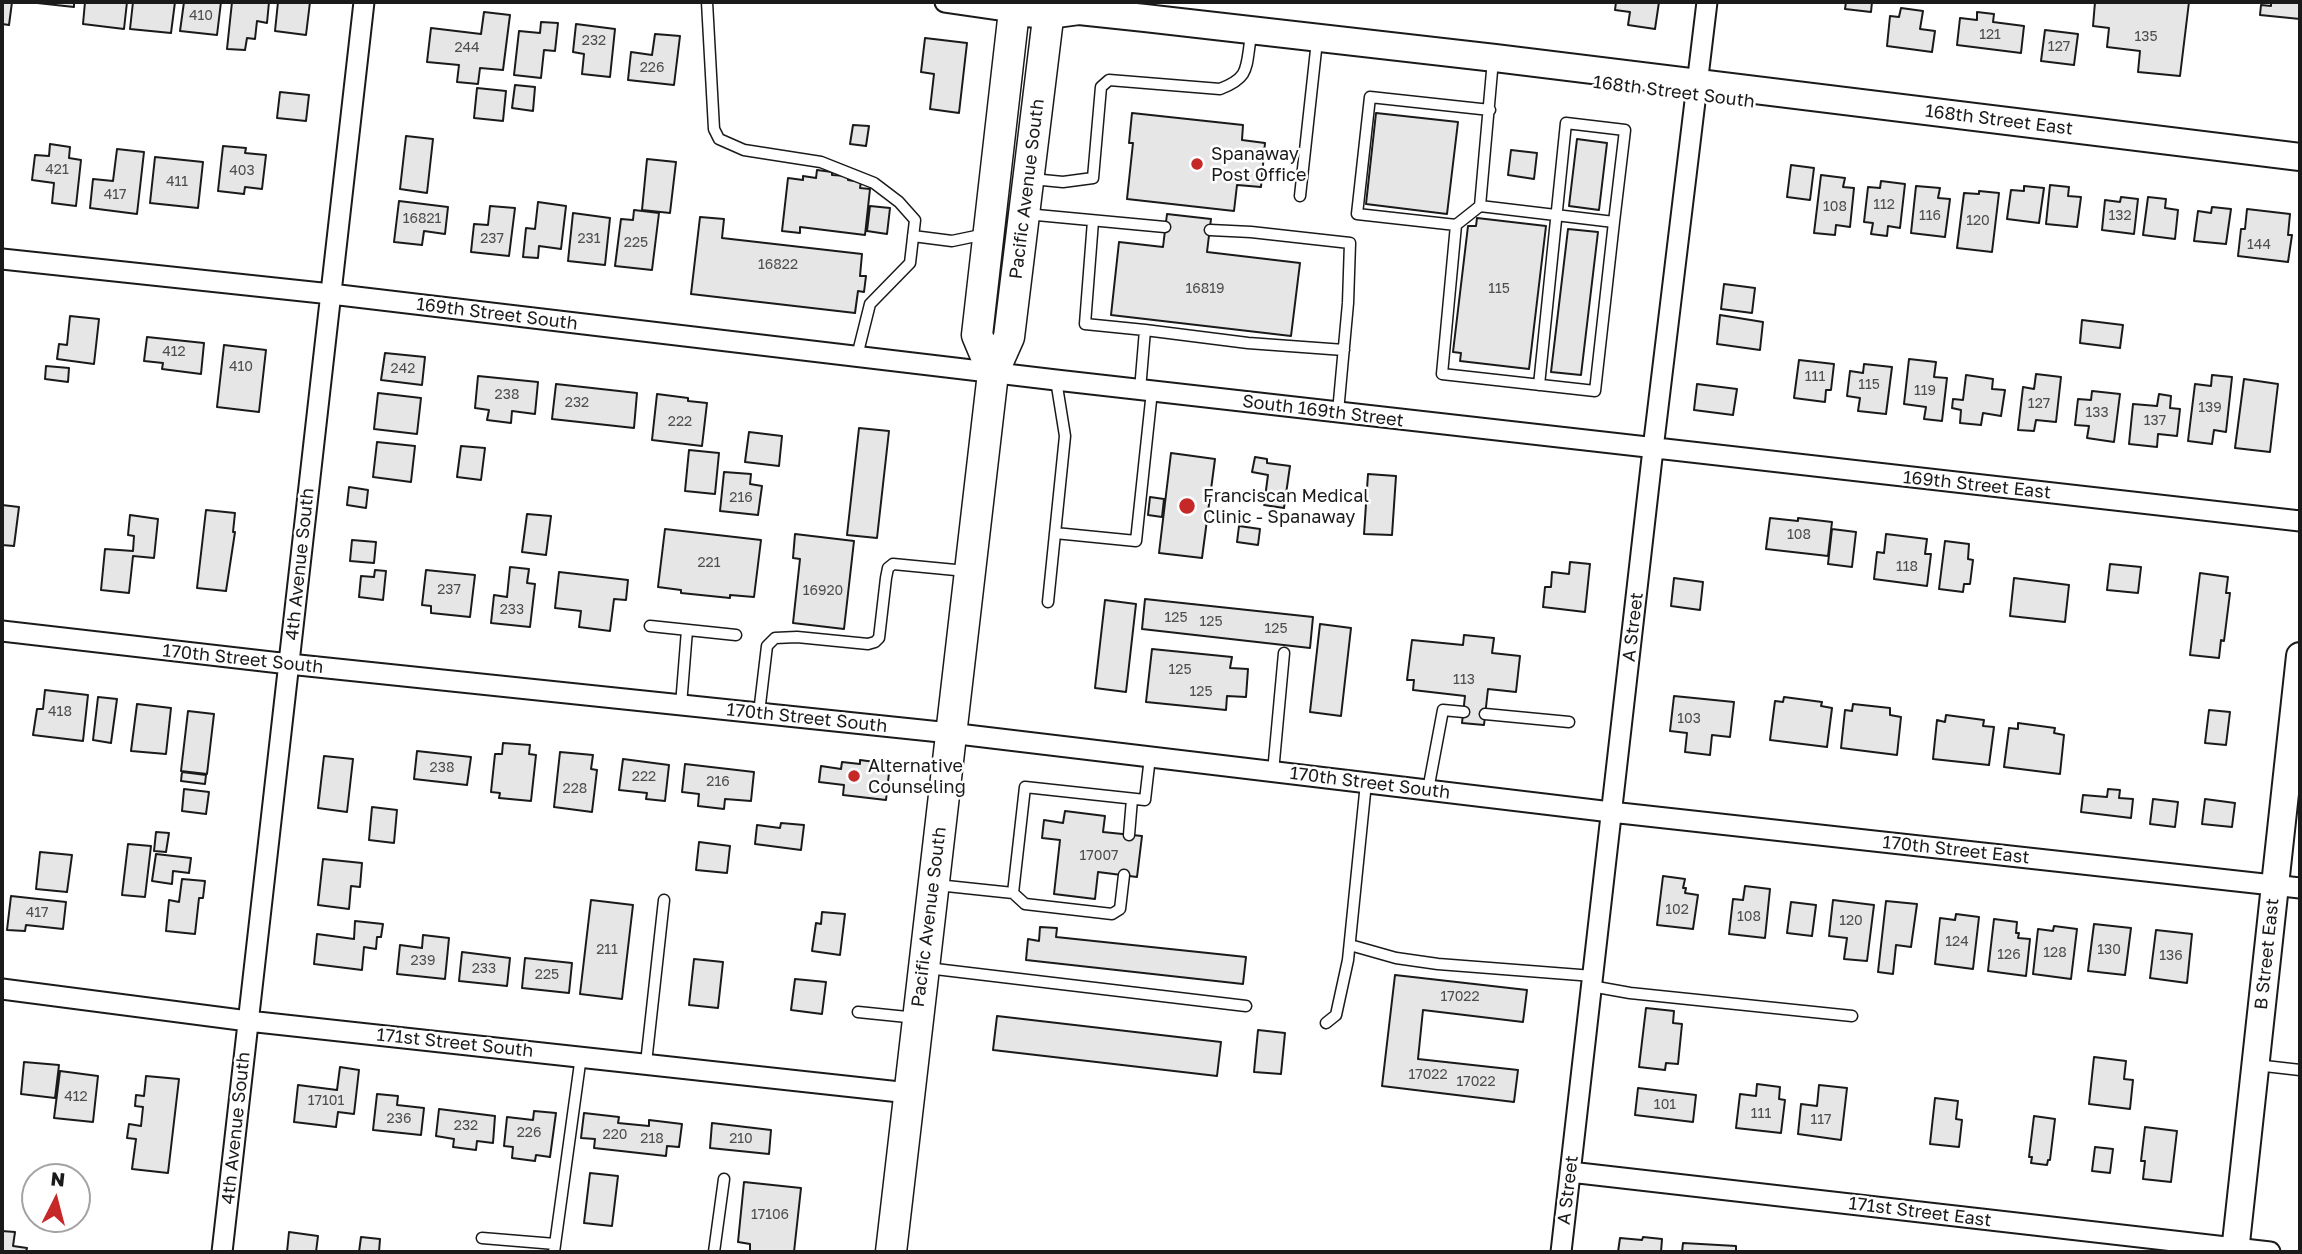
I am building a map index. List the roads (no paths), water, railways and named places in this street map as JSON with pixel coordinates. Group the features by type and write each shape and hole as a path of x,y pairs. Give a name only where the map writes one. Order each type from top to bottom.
{"main road":[{"name":"Pacific Avenue South","path":"993,373 977,335 1015,7"},
{"name":"Pacific Avenue South","path":"891,1252 993,373 1009,337 1049,8"}],"street":[{"name":"4th Avenue South","path":"222,1252 364,2"},
{"name":"168th Street South","path":"945,2 1145,14 2300,169"},
{"name":"A Street","path":"1561,1252 1707,2"},
{"name":"168th Street South","path":"1049,8 1075,25 1250,42 1492,71 1698,89"},
{"name":"168th Street East","path":"1698,89 2300,157"},
{"name":"169th Street South","path":"2,259 331,294 993,373"},
{"name":"South 169th Street","path":"993,373 1653,449"},
{"name":"169th Street East","path":"1653,449 2300,521"},
{"name":"170th Street South","path":"2,631 289,664 950,733 1611,812"},
{"name":"B Street East","path":"2235,1250 2255,1065 2288,887 2300,656"},
{"name":"170th Street East","path":"1611,812 2288,887"},
{"name":"171st Street South","path":"2,989 248,1021 909,1093"},
{"name":"171st Street East","path":"1570,1172 2270,1252"}],"lane":[{"path":"707,2 714,129 719,139 744,150 821,162 874,183 899,202 915,220 910,263 870,304 857,356"},
{"path":"1028,178 1063,182 1093,178 1101,87 1109,80 1220,89 1236,82 1247,68 1250,42"},
{"path":"1300,196 1317,50"},
{"path":"1480,206 1492,71"},
{"path":"1490,110 1370,97 1357,214 1456,225 1480,206 1614,222"},
{"path":"1456,225 1442,374 1539,385 1595,391 1625,130 1566,123 1539,385"},
{"path":"1024,213 1165,227"},
{"path":"1093,221 1085,324 1248,343 1344,350"},
{"path":"1210,230 1350,243 1338,412"},
{"path":"913,236 952,241 976,236 988,239"},
{"path":"1055,533 1136,541 1146,390 1145,330"},
{"path":"1048,602 1065,436 1056,380"},
{"path":"760,713 768,646 775,638 797,637 868,644 875,642 879,638 888,568 893,564 969,571"},
{"path":"650,626 736,635"},
{"path":"681,705 687,630"},
{"path":"1273,772 1284,653"},
{"path":"1428,790 1443,710 1464,712"},
{"path":"1485,714 1569,722"},
{"path":"1013,893 1025,787 1145,800 1150,757"},
{"path":"1326,1023 1336,1015 1350,945 1366,783"},
{"path":"1129,835 1132,799"},
{"path":"933,884 1013,893 1025,904 1112,914 1120,909 1124,875"},
{"path":"646,1063 664,900"},
{"path":"1350,945 1396,958 1592,981 1630,993 1852,1016"},
{"path":"923,968 1246,1006"},
{"path":"858,1012 918,1018"},
{"path":"482,1238 555,1248 581,1056"},
{"path":"2255,1065 2300,1070"},
{"path":"713,1252 724,1179"}],"place":[{"name":"Spanaway Post Office","path":"1197,164"},
{"name":"Franciscan Medical Clinic - Spanaway","path":"1187,506"},
{"name":"Alternative Counseling","path":"854,776"}]}
